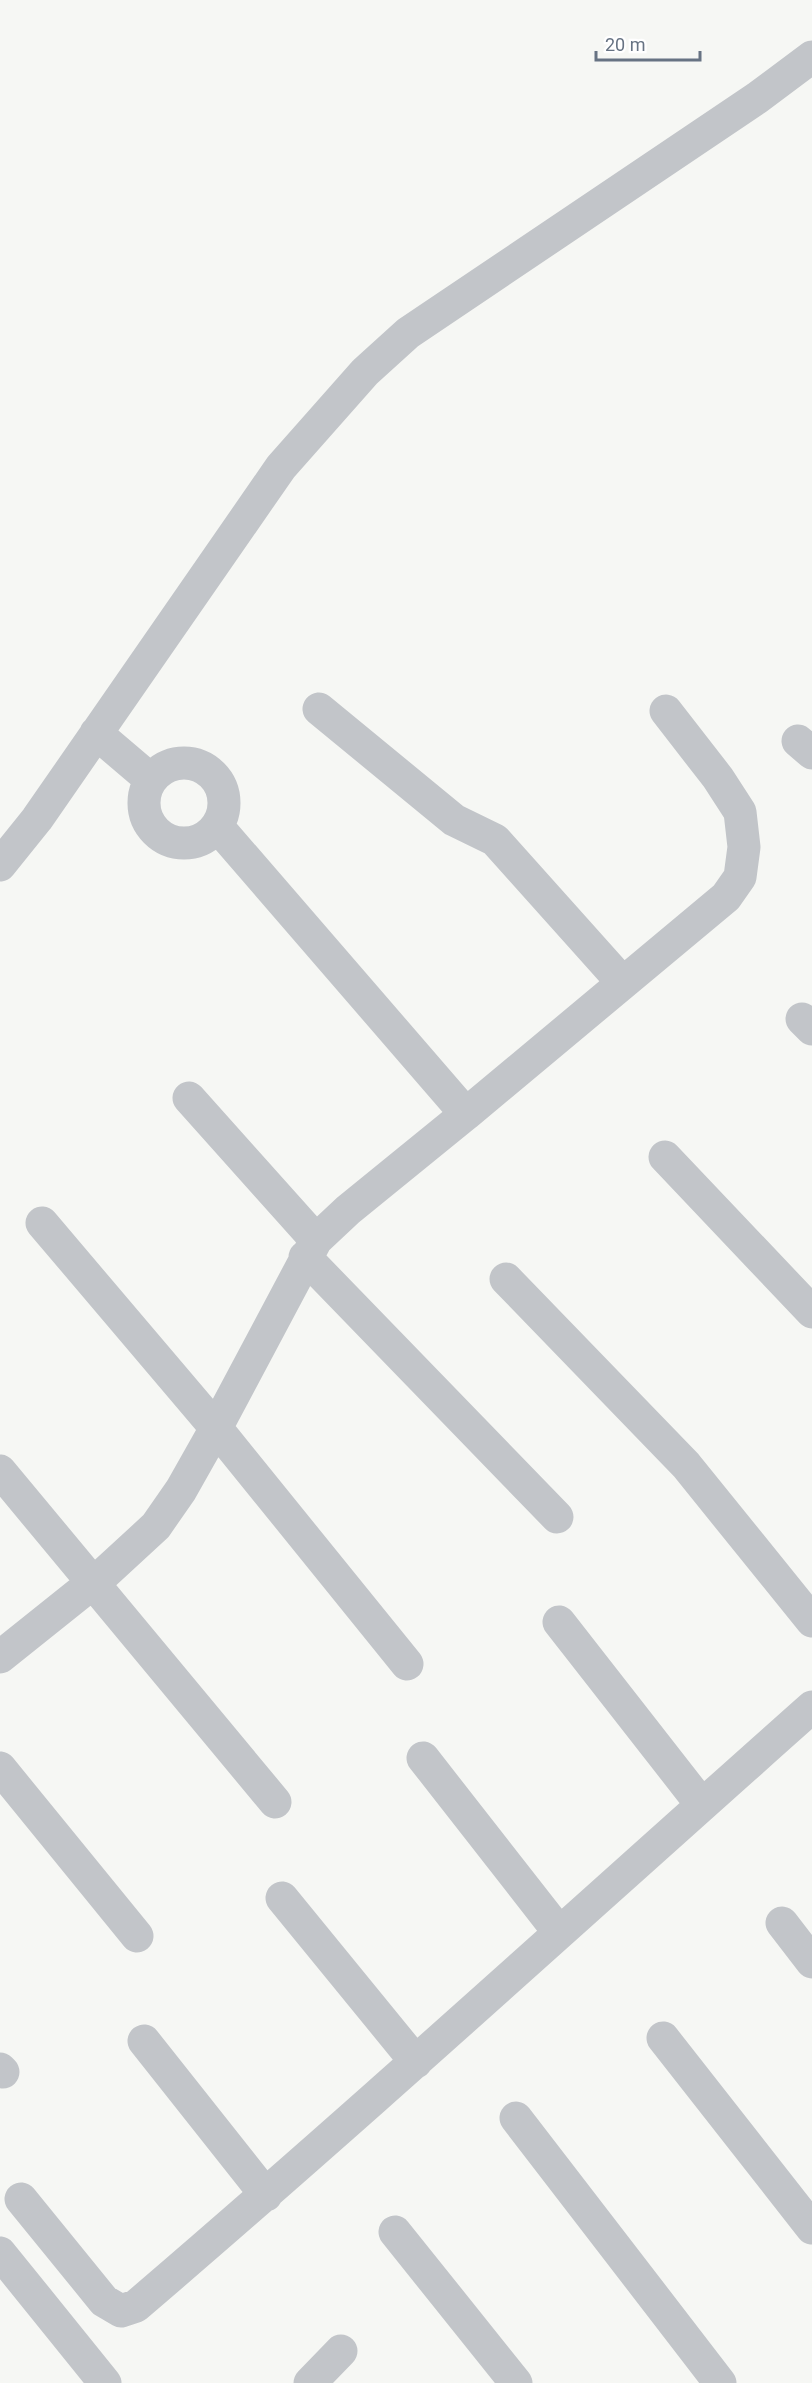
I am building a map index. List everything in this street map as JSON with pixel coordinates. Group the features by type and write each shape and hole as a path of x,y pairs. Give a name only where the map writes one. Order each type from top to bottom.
{"street":[{"path":"0,865 37,819 281,468 365,372 408,333 757,98 812,57"},
{"path":"319,709 454,820 495,840 623,983"},
{"path":"0,1657 93,1583 156,1526 181,1490 216,1428 310,1248 348,1210 726,897 740,877 744,847 740,812 718,778 666,711"},
{"path":"96,733 150,779"},
{"path":"187,761 207,769 221,785 225,807 218,826 201,840 180,843 160,836 146,819 143,799 150,779 166,765 187,761"},
{"path":"218,826 466,1114"},
{"path":"189,1098 310,1248 557,1517"},
{"path":"665,1157 812,1312"},
{"path":"42,1223 216,1428 407,1664"},
{"path":"506,1279 686,1465 812,1621"},
{"path":"0,1471 275,1802"},
{"path":"559,1622 702,1805"},
{"path":"21,2199 104,2301 121,2311 136,2306 416,2062 812,1707"},
{"path":"423,1758 559,1932"},
{"path":"0,1768 137,1936"},
{"path":"282,1898 416,2062"},
{"path":"782,1923 812,1962"},
{"path":"663,2038 812,2228"},
{"path":"144,2041 266,2194"},
{"path":"516,2118 720,2383"},
{"path":"394,2232 516,2383"},
{"path":"0,2253 105,2383"},
{"path":"310,2383 341,2351"}]}
